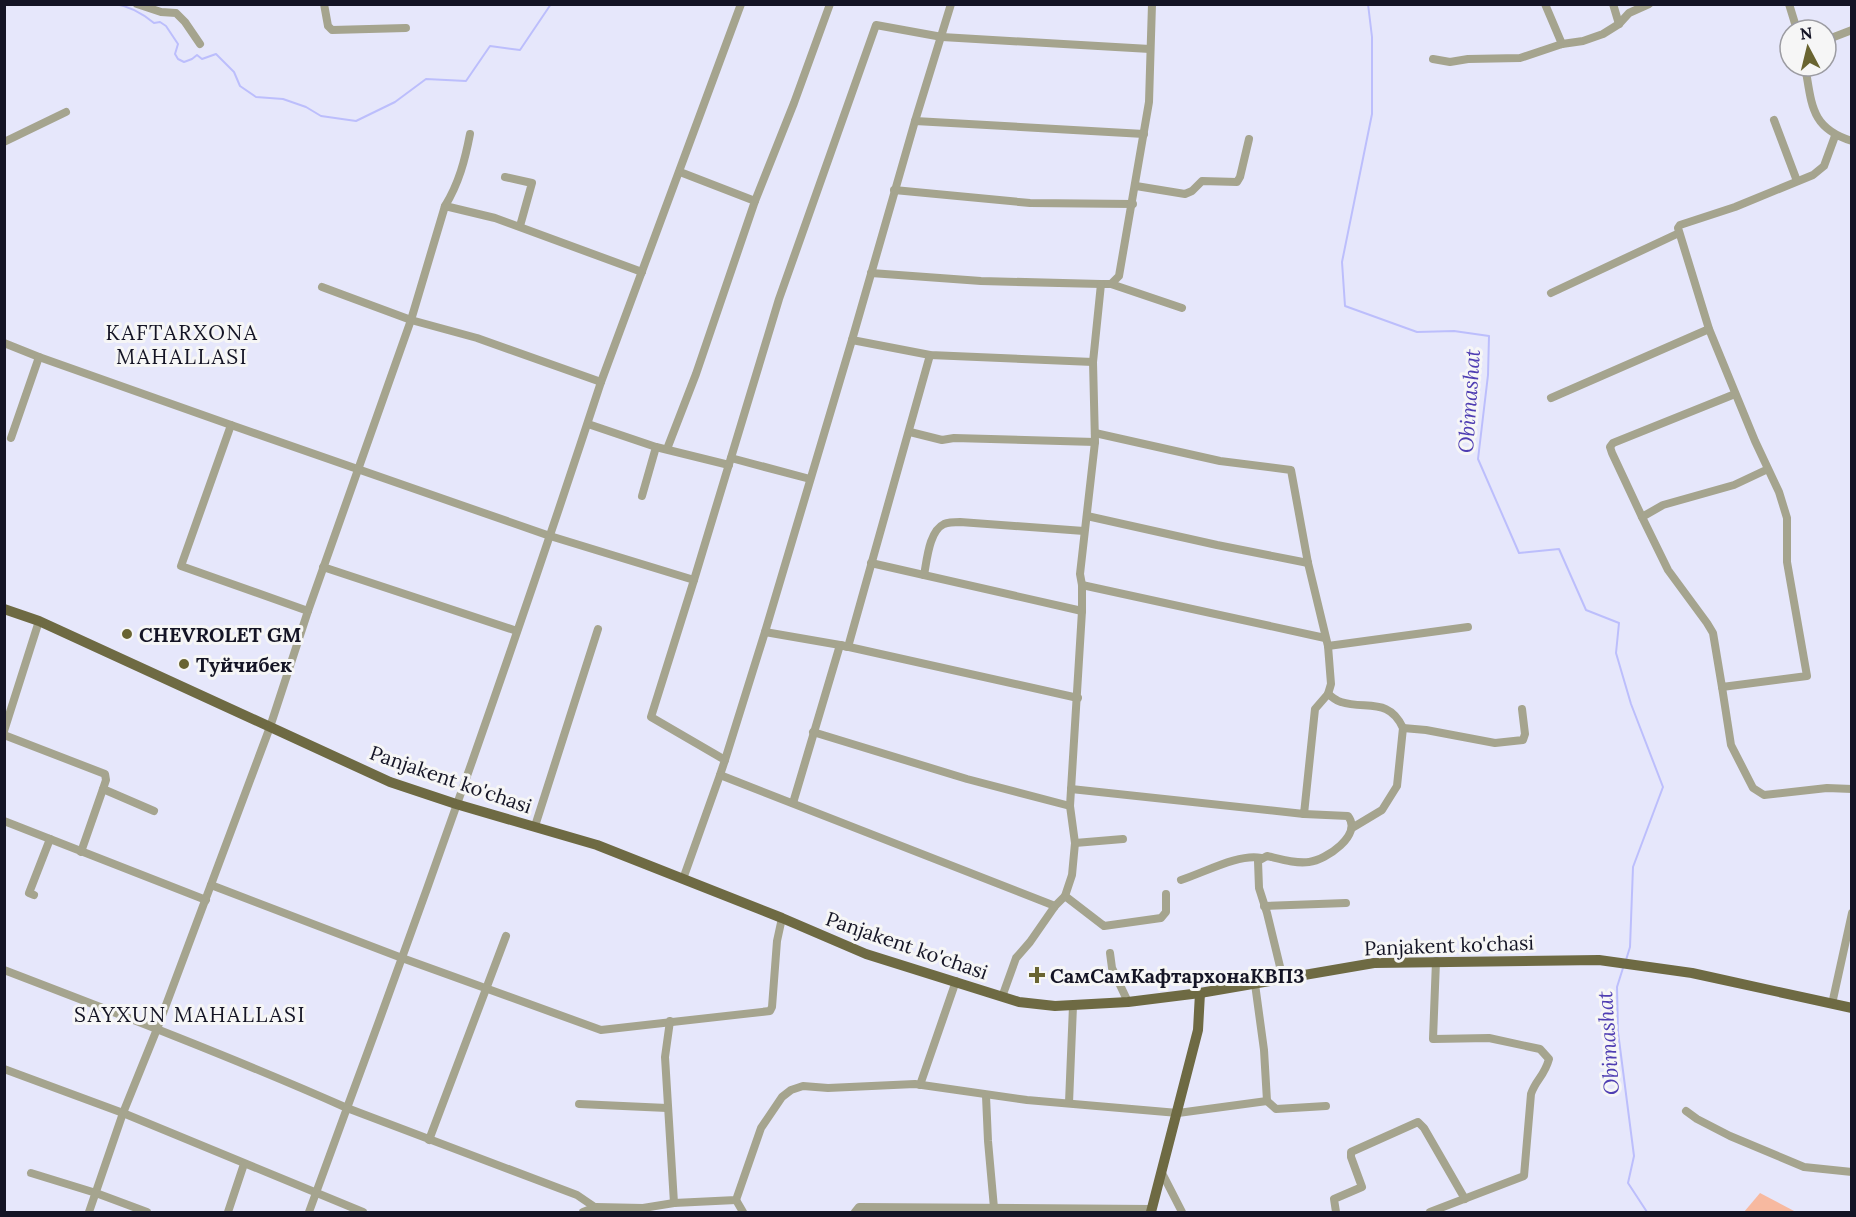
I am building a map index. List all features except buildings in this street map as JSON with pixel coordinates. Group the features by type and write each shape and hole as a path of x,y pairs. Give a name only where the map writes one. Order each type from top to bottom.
{"main road":[{"name":"Panjakent ko'chasi","path":"4,609 39,621 390,782 456,804 597,845 867,954 1002,997 1036,1005 1073,1006 1128,1002 1200,993 1374,963 1599,960 1692,973 1851,1008"},
{"path":"1152,1211 1198,1030 1200,993"}],"street":[{"path":"137,4 161,12 176,13 200,44"},
{"path":"324,4 328,26 332,30 406,28"},
{"path":"309,1212 518,630 601,382 741,4"},
{"path":"667,449 696,374 755,201 830,4"},
{"path":"683,879 725,760 765,632 894,190 951,4"},
{"path":"1111,284 1119,276 1149,102 1152,4"},
{"path":"1545,4 1562,44"},
{"path":"1613,4 1619,24"},
{"path":"1433,59 1450,62 1468,59 1520,58 1603,34 1619,24 1629,13 1649,4"},
{"path":"725,760 651,717 779,299 876,25 942,37 1150,49"},
{"path":"1807,78 1817,117 1826,130 1835,136 1851,141"},
{"path":"4,142 66,112"},
{"path":"1774,120 1797,181"},
{"path":"915,121 1144,134"},
{"path":"89,1212 123,1113 206,900 270,726 323,567 411,320 445,206 465,164 470,134"},
{"path":"1722,687 1807,676 1787,562 1787,518 1779,492 1709,329 1678,228 1680,225 1734,207 1813,175 1824,166 1835,136"},
{"path":"1136,186 1185,194 1192,191 1202,181 1237,182 1249,139"},
{"path":"680,172 755,201"},
{"path":"505,177 532,183 520,226"},
{"path":"894,190 1030,203 1133,204"},
{"path":"445,206 520,226 642,272"},
{"path":"1551,293 1679,233"},
{"path":"871,273 981,281 1111,284 1182,308"},
{"path":"1002,997 1016,958 1065,896 1072,874 1075,843 1070,806 1082,611 1080,574 1095,438 1093,362 1101,284"},
{"path":"322,287 411,320 477,338 601,382"},
{"path":"1551,398 1709,329"},
{"path":"852,340 930,355 1093,362"},
{"path":"4,343 550,536 694,580"},
{"path":"765,632 848,646 930,355"},
{"path":"10,438 39,357"},
{"path":"1735,394 1613,443 1610,447 1668,570 1713,633 1731,745 1753,788 1764,795 1851,789"},
{"path":"588,424 656,447 810,479"},
{"path":"231,425 181,566 308,611"},
{"path":"910,432 942,440 954,438 1095,438 1220,461 1291,470 1308,562 1327,642 1331,684 1329,694 1315,709 1304,814"},
{"path":"642,496 656,447"},
{"path":"1642,517 1663,506 1734,485 1768,469"},
{"path":"1087,516 1217,545 1308,562"},
{"path":"924,574 934,536 946,523 1084,531"},
{"path":"872,563 1082,611"},
{"path":"323,567 518,630"},
{"path":"1082,585 1327,642 1468,627"},
{"path":"39,621 4,733 105,774 104,789 81,852"},
{"path":"535,826 598,629"},
{"path":"840,645 1078,698"},
{"path":"793,803 840,645"},
{"path":"1329,694 1341,702 1386,707 1399,719 1403,728 1397,786 1382,810 1352,828"},
{"path":"1403,728 1495,743 1523,740 1526,734 1522,709"},
{"path":"813,732 967,779 1070,806"},
{"path":"720,775 1055,906"},
{"path":"104,789 154,811"},
{"path":"1071,789 1304,814 1348,816 1351,819 1352,828 1348,839 1321,860 1308,863 1267,856 1237,858 1181,880"},
{"path":"4,821 206,900"},
{"path":"34,895 29,893 50,839"},
{"path":"1075,843 1123,839"},
{"path":"1261,858 1257,864 1259,888 1268,913 1283,979"},
{"path":"211,885 402,958 601,1030 770,1011 777,940 782,918"},
{"path":"1065,896 1104,926 1161,918 1166,912 1166,894"},
{"path":"1264,906 1346,903"},
{"path":"1832,1004 1851,914"},
{"path":"429,1140 506,936"},
{"path":"1110,953 1112,968 1128,1002"},
{"path":"1430,1212 1524,1176 1531,1094 1534,1086 1545,1073 1549,1059 1540,1049 1489,1038 1432,1039 1436,961"},
{"path":"4,970 272,1074 347,1108 577,1195 598,1210"},
{"path":"920,1085 956,981"},
{"path":"1255,984 1264,1050 1267,1101 1276,1109 1326,1106"},
{"path":"1069,1103 1073,1006"},
{"path":"670,1021 665,1056 674,1203"},
{"path":"4,1068 123,1113 363,1212"},
{"path":"743,1212 736,1200 761,1128 782,1097 791,1090 804,1086 828,1088 920,1085 986,1096 1178,1113 1267,1101"},
{"path":"986,1096 994,1208"},
{"path":"579,1104 667,1108"},
{"path":"1686,1111 1730,1136 1804,1167 1851,1172"},
{"path":"1336,1212 1334,1199 1362,1187 1351,1152 1418,1122 1424,1128 1465,1199"},
{"path":"228,1212 244,1164"},
{"path":"31,1173 147,1212"},
{"path":"1162,1173 1182,1212"},
{"path":"583,1212 643,1208 674,1203 736,1200"},
{"path":"855,1212 859,1207 1152,1211"}],"shaded area":[{"path":"1760,1193 1796,1212 1744,1212"}],"waterway":[{"name":"Obimashat","path":"115,4 131,9 154,23 160,22 166,26 178,44 175,54 184,62 197,55 202,59 216,54 234,72 240,86 256,97 283,99 306,107 321,116 356,121 395,102 426,79 466,81 490,46 520,50 551,4"},
{"name":"Obimashat","path":"1368,4 1372,37 1372,114 1342,262 1345,306 1417,332 1454,331 1489,336 1488,375 1478,459 1519,553 1559,549 1586,610 1619,623 1616,653 1631,704 1663,787 1633,867 1630,947 1626,960"},
{"name":"Obimashat","path":"1623,968 1617,987 1618,1032 1634,1156 1628,1183 1647,1212"}],"place":[{"name":"CHEVROLET GM","path":"127,634"},
{"name":"Туйчибек","path":"184,664"},
{"name":"СамСамКафтархонаКВП3","path":"1037,975"}],"district":[{"name":"KAFTARXONA MAHALLASI","path":"182,344"},
{"name":"SAYXUN MAHALLASI","path":"190,1014"}]}
